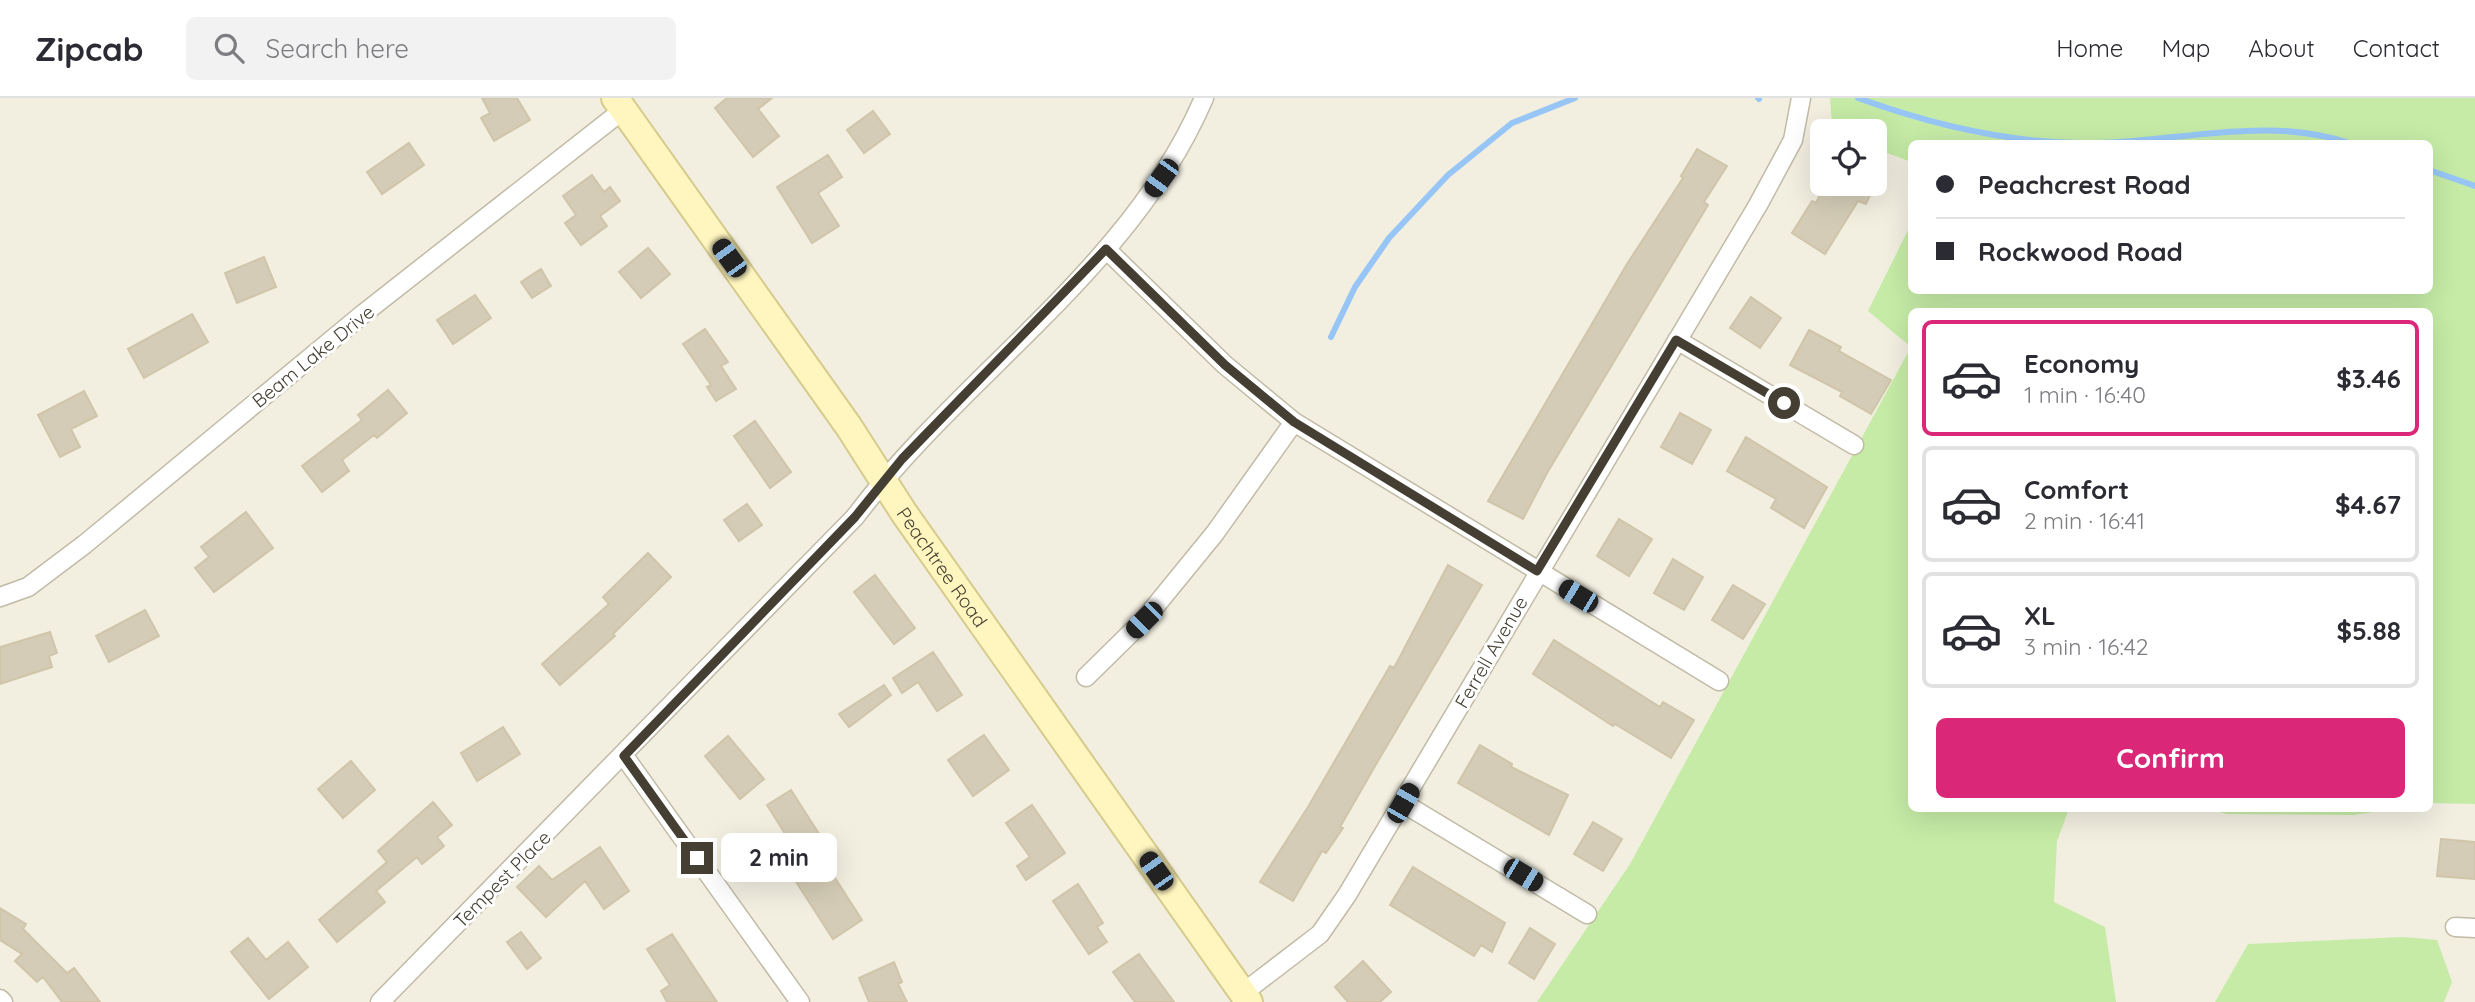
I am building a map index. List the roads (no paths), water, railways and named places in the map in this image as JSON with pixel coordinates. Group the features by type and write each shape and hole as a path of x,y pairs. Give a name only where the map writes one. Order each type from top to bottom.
{"street":[{"name":"Tempest Place","path":"380,1002 624,756 855,517 883,481 1125,229 1174,161 1204,98"},
{"name":"Ferrell Avenue","path":"1246,998 1320,934 1403,803 1537,571 1793,140 1801,98"},
{"name":"Peachtree Road","path":"619,104 849,426 883,481 1246,998"},
{"name":"Beam Lake Drive","path":"0,597 28,587 85,544 619,104"},
{"path":"1106,249 1225,365 1294,422 1719,681"},
{"path":"1676,340 1854,445"},
{"path":"1086,677 1152,610 1215,533 1294,422"},
{"path":"624,756 800,1002"},
{"path":"1403,803 1587,914"},
{"path":"2455,927 2475,928"}],"waterway":[{"path":"1331,337 1355,287 1389,238 1448,175 1512,123 1575,98"},
{"path":"1858,98 1946,125 2028,140"},
{"path":"2141,140 2258,130 2289,131 2336,140"},
{"path":"2433,171 2475,186"}]}
